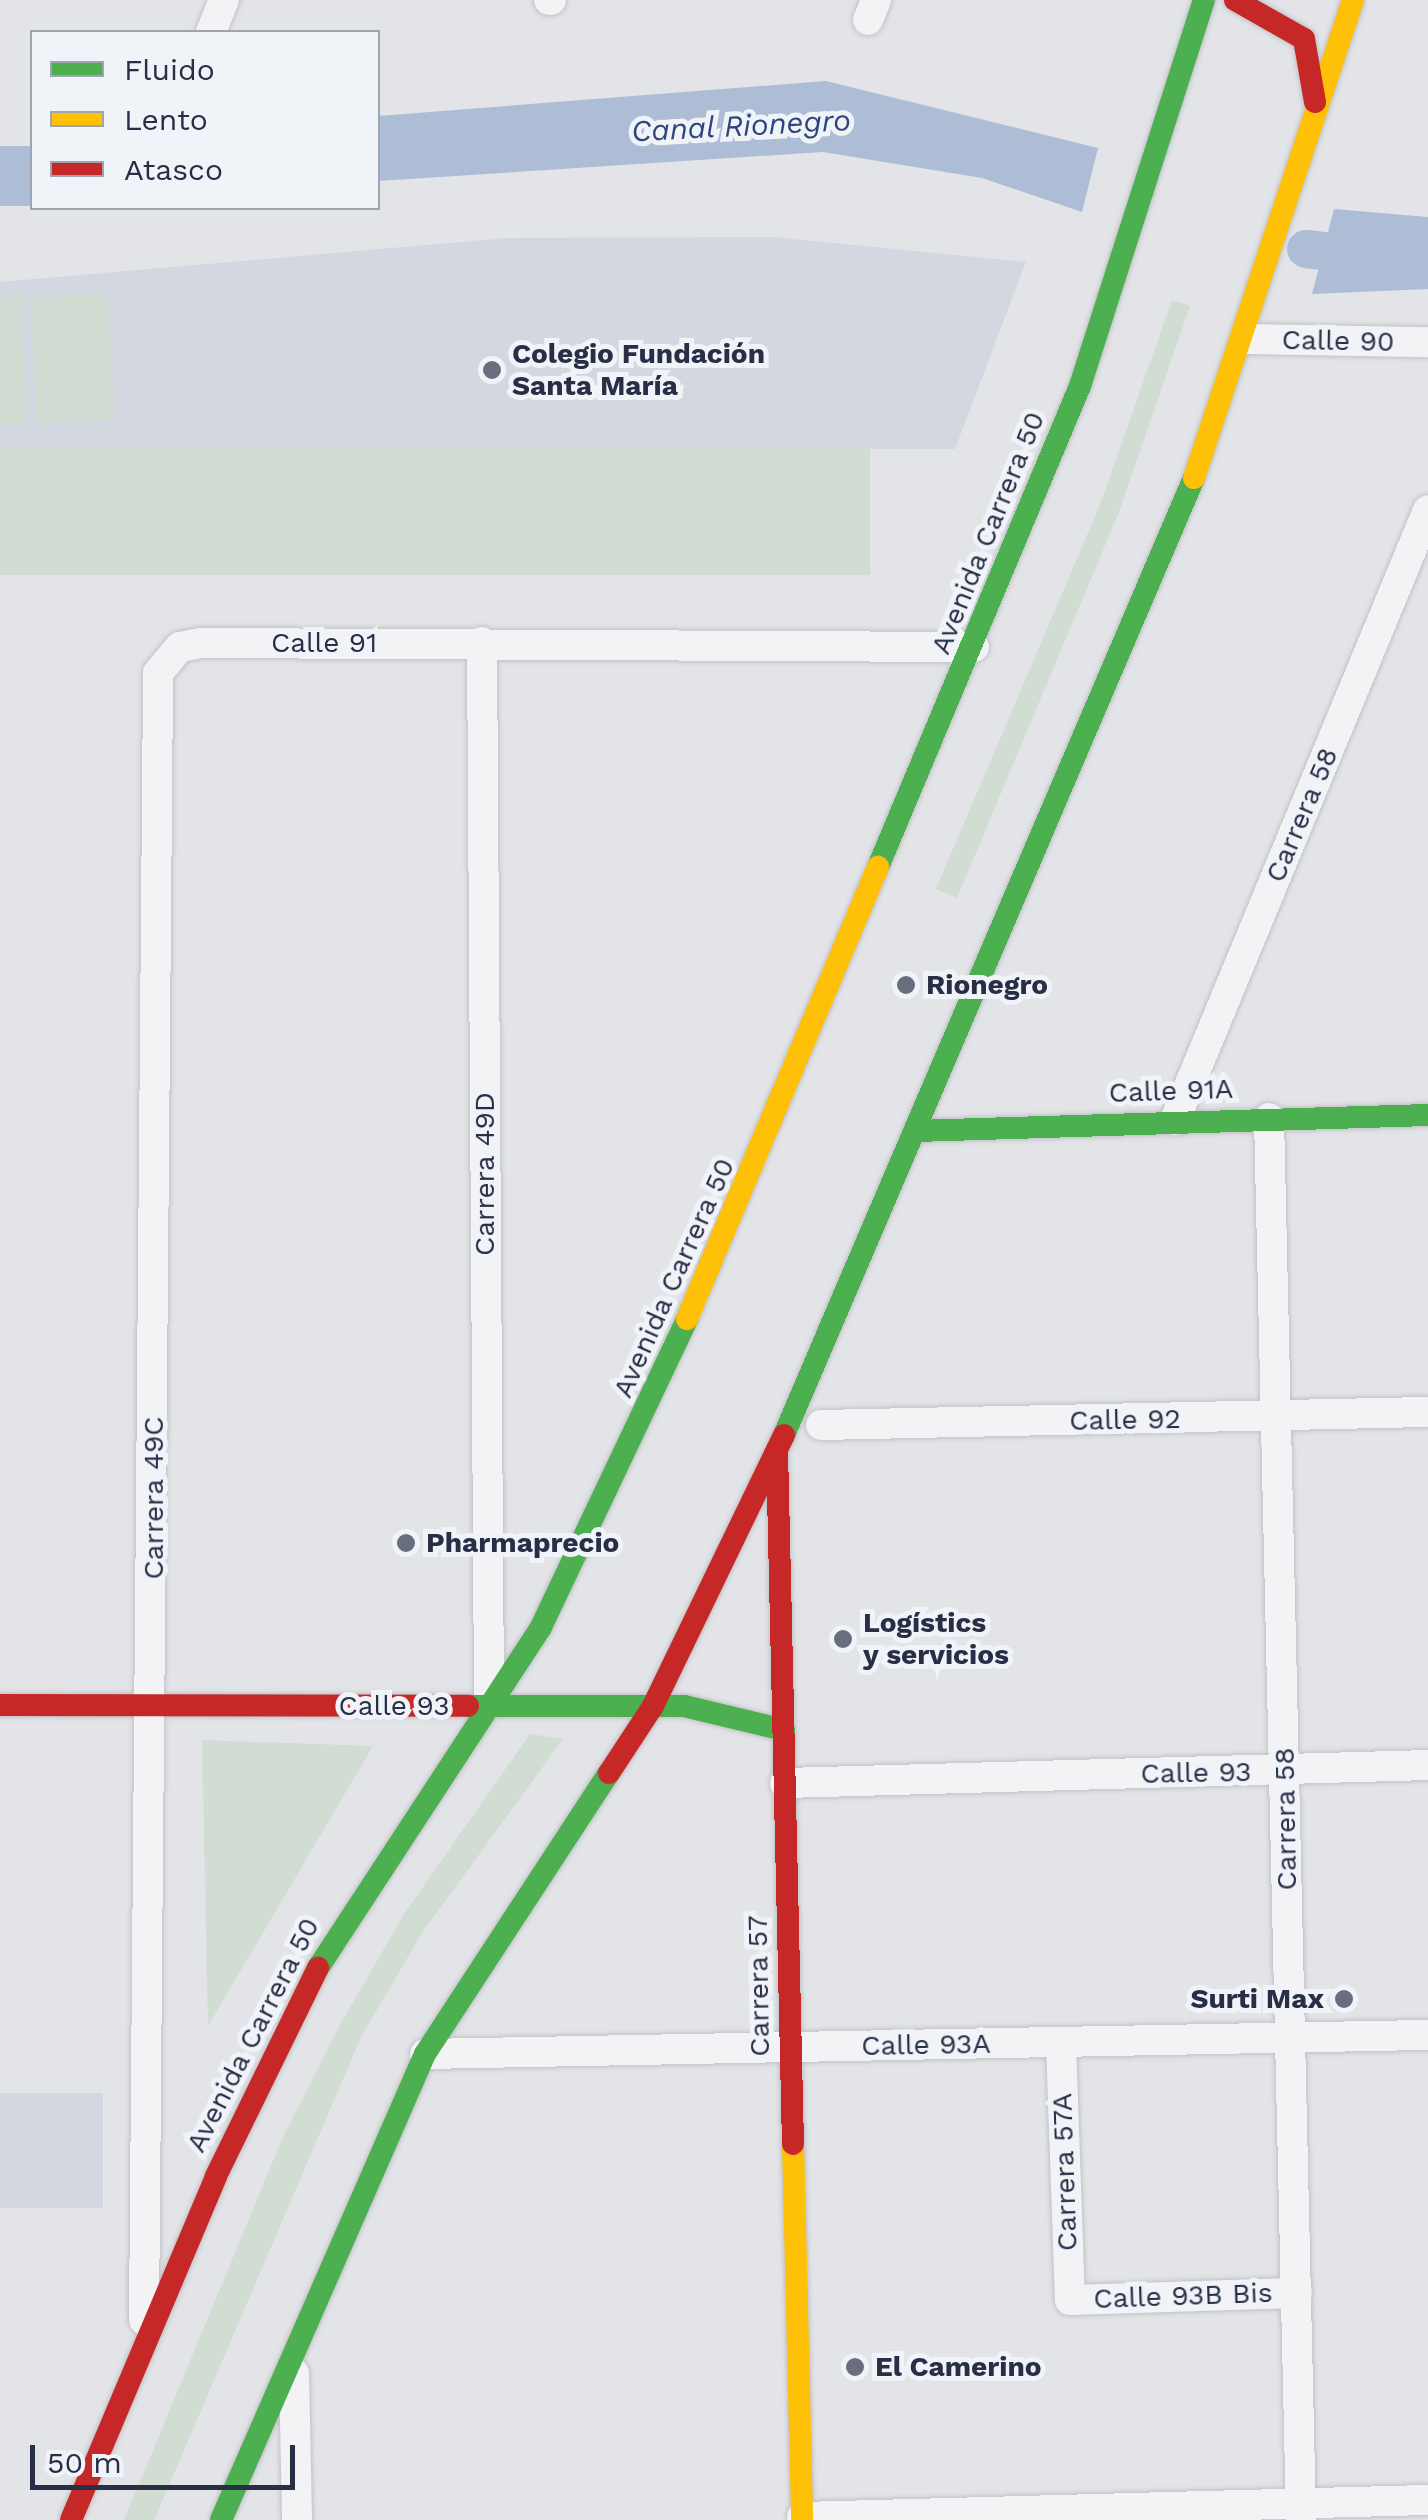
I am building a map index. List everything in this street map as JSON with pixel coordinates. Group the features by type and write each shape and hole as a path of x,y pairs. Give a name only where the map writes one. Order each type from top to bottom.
{"main road":[{"name":"Avenida Carrera 50","path":"71,2520 144,2343 311,1979 541,1628 648,1412 974,647 1098,338 1204,0"},
{"path":"1235,0 1304,38 1315,102"},
{"path":"221,2520 294,2345 425,2054 653,1706 777,1450 916,1130 1248,339 1315,102 1353,0"},
{"name":"Calle 91A","path":"916,1130 1428,1115"},
{"name":"Carrera 57","path":"777,1450 802,2519"},
{"name":"Calle 93","path":"0,1704 653,1706 716,1710 784,1730"}],"street":[{"path":"212,30 224,0"},
{"name":"Calle 90","path":"1248,339 1428,342"},
{"name":"Carrera 58","path":"1175,1120 1428,510"},
{"name":"Carrera 49D","path":"482,642 489,1706"},
{"name":"Calle 91","path":"169,655 201,643 974,647"},
{"name":"Carrera 49C","path":"144,2343 154,1706 156,692 169,655"},
{"name":"Carrera 58","path":"1269,1118 1301,2512"},
{"name":"Calle 92","path":"821,1425 1428,1412"},
{"name":"Calle 93","path":"784,1783 1428,1765"},
{"name":"Calle 93A","path":"425,2054 1428,2035"},
{"name":"Carrera 57A","path":"1061,2043 1070,2300"},
{"name":"Calle 93B Bis","path":"1070,2300 1296,2293"},
{"path":"294,2345 297,2520"},
{"path":"802,2519 1301,2512 1428,2500"}],"shaded area":[{"name":"Colegio Fundación Santa María","path":"773,237 1026,262 955,449 0,448 0,282 507,238"},
{"path":"108,294 115,420 37,424 30,298"},
{"path":"21,296 26,422 0,424 0,297"},
{"path":"1172,300 1190,306 1119,512 957,898 936,889 1101,502"},
{"path":"0,448 870,448 870,575 0,575"},
{"path":"530,1734 563,1739 422,1933 361,2037 154,2520 124,2520 283,2137 341,2023 404,1914"},
{"path":"202,1740 373,1746 208,2026"},
{"path":"0,2093 103,2093 103,2208 0,2208"}],"water":[{"path":"826,81 1098,148 1082,212 982,178 823,152 380,181 380,116"},
{"path":"0,146 30,146 30,206 0,206"},
{"path":"1334,209 1428,217 1428,289 1312,294"}],"waterway":[{"name":"Canal Rionegro","path":"1306,249 1428,263"}],"traffic: fast":[{"path":"878,867 1080,386 1204,0"},
{"path":"784,1435 1194,478"},
{"path":"916,1131 1428,1115"},
{"path":"318,1968 541,1627 687,1319"},
{"path":"468,1706 684,1706 784,1730"},
{"path":"221,2520 425,2054 609,1773"}],"traffic: slow":[{"path":"1194,478 1353,0"},
{"path":"687,1319 878,867"},
{"path":"793,2144 802,2520"}],"traffic: jam":[{"path":"1235,0 1304,39 1315,102"},
{"path":"609,1773 653,1706 784,1435"},
{"path":"777,1450 793,2144"},
{"path":"0,1705 468,1706"},
{"path":"71,2520 216,2176 318,1968"}],"place":[{"name":"Colegio Fundación Santa María","path":"492,370"},
{"name":"Rionegro","path":"906,985"},
{"name":"Pharmaprecio","path":"406,1543"},
{"name":"Logístics y servicios","path":"843,1639"},
{"name":"Surti Max","path":"1344,1999"},
{"name":"El Camerino","path":"855,2367"}]}
